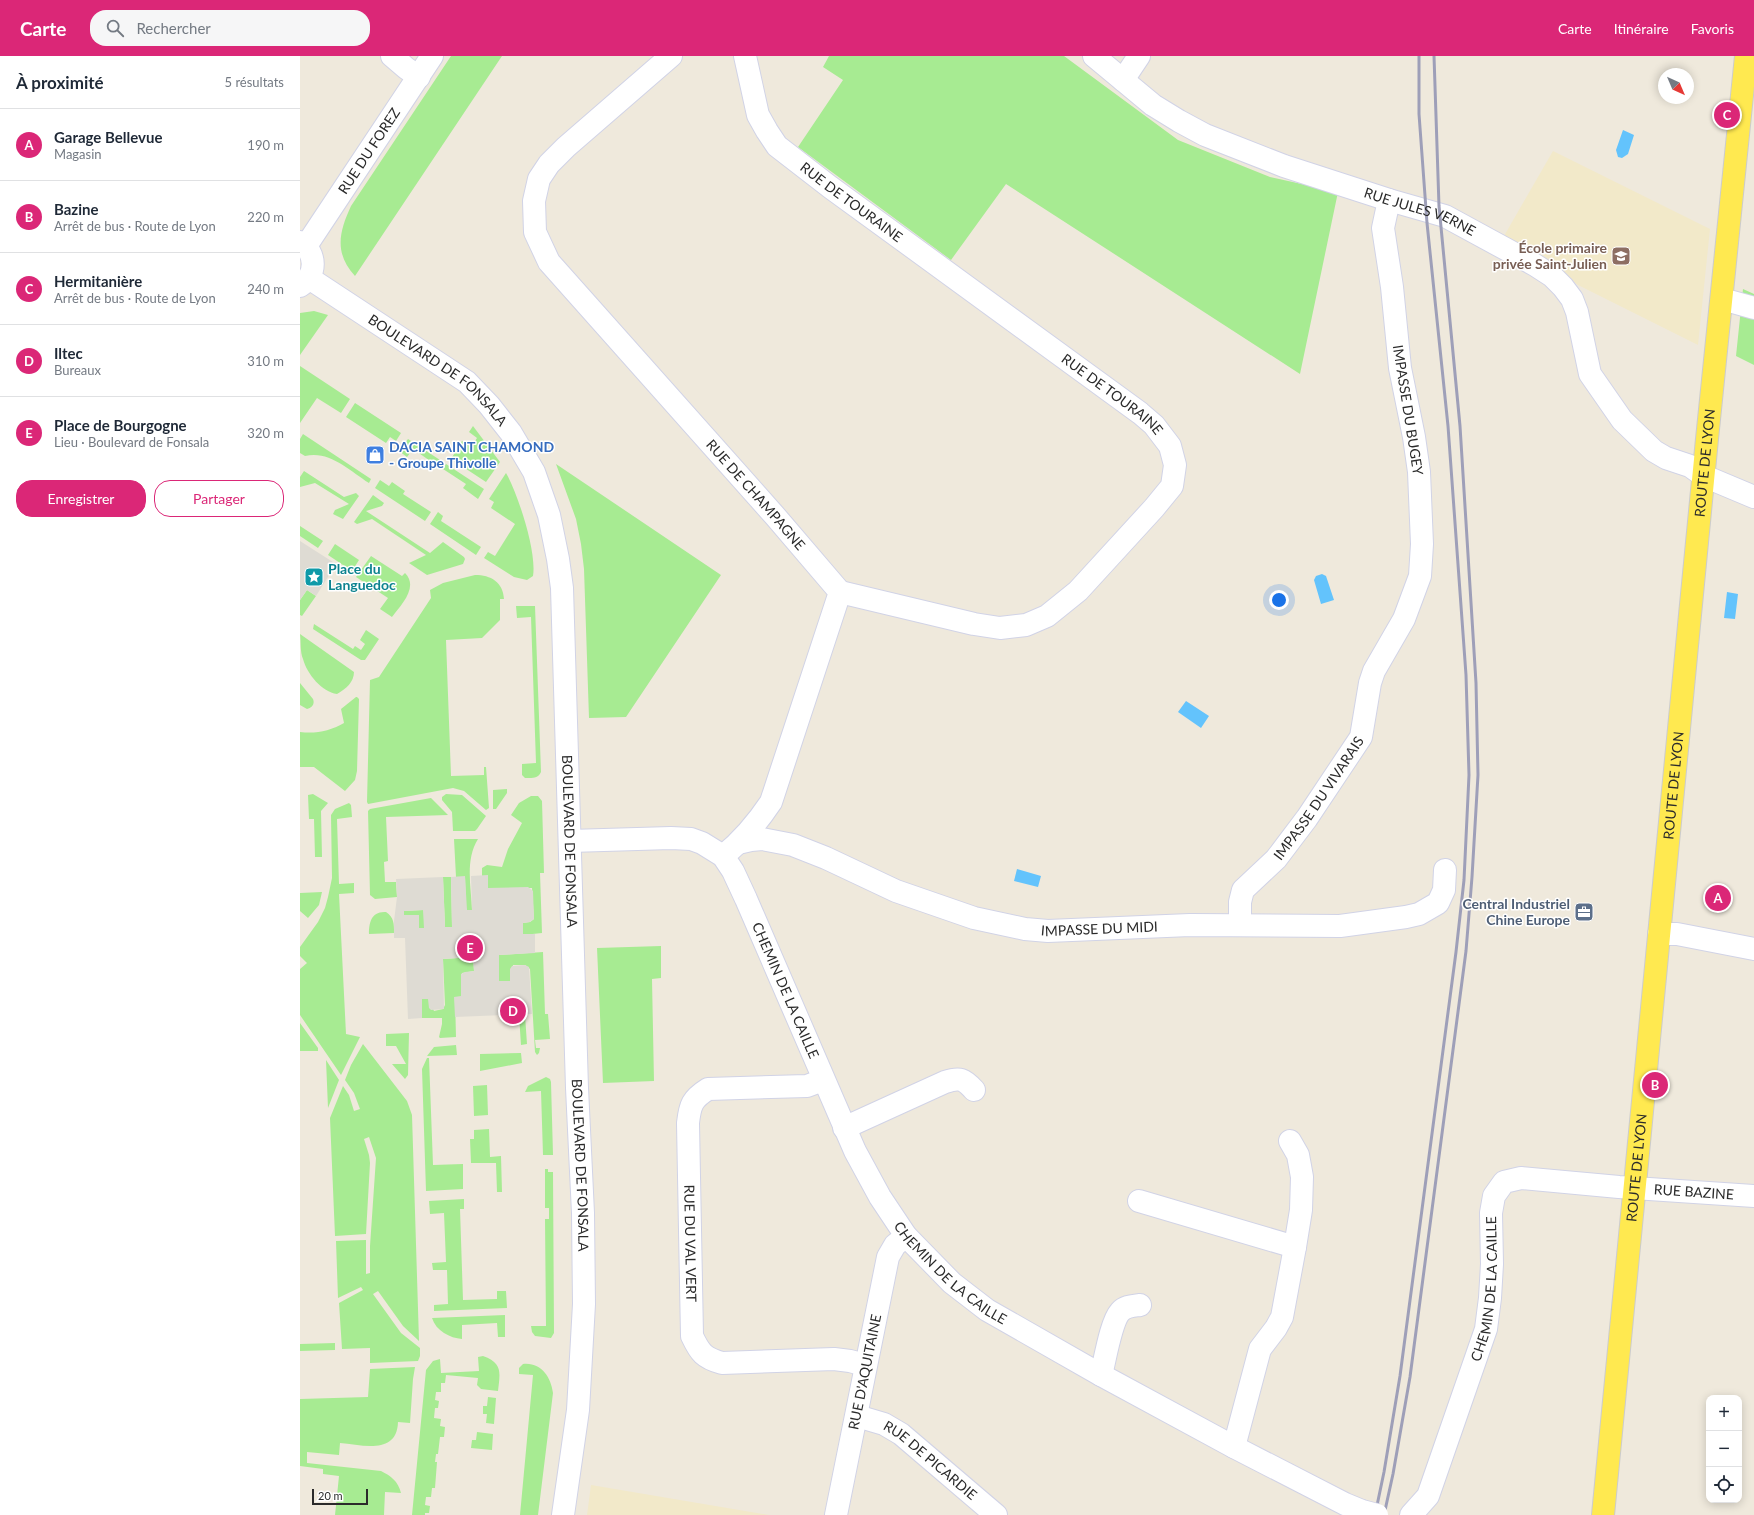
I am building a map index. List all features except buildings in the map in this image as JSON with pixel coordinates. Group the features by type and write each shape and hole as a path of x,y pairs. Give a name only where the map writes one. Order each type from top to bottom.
{"main road":[{"name":"ROUTE DE LYON","path":"1603,1515 1746,56"}],"street":[{"path":"392,56 419,77"},
{"name":"RUE DU FOREZ","path":"303,244 432,56"},
{"name":"RUE DE CHAMPAGNE","path":"671,56 566,147 549,164 539,179 534,201 535,232 549,262 775,516 840,592"},
{"name":"RUE DE TOURAINE","path":"745,56 758,114 777,146 830,187 1140,413 1154,425 1170,446 1175,464 1172,486 1154,508 1078,591 1047,616 1026,625 1000,628 974,624 840,592"},
{"name":"RUE JULES VERNE","path":"1094,56 1163,112 1205,135 1284,166 1389,200 1445,216 1502,245 1552,276 1563,287 1572,300 1577,312 1590,374 1622,420 1654,451 1666,458 1690,466 1704,476 1754,497"},
{"path":"1123,80 1139,56"},
{"name":"IMPASSE DU BUGEY","path":"1389,200 1383,228 1392,287 1400,368 1417,455 1422,544 1420,576 1404,619"},
{"path":"303,244 311,253 314,265 305,282"},
{"name":"BOULEVARD DE FONSALA","path":"305,282 467,382 489,405 511,433 534,472 549,515 562,588 577,1088 583,1212 584,1304 578,1410 563,1515"},
{"path":"1722,299 1754,308"},
{"path":"570,841 671,838 691,839 731,850 755,824 770,802 840,592"},
{"name":"IMPASSE DU VIVARAIS","path":"1240,925 1240,902 1243,890 1276,859 1303,824 1361,736 1370,683 1382,657 1404,619"},
{"name":"IMPASSE DU MIDI","path":"731,850 750,840 762,839 793,845 826,858 896,892 974,918 1024,929 1048,931 1190,925 1340,926 1419,914 1438,903 1444,890 1445,870"},
{"name":"CHEMIN DE LA CAILLE","path":"731,850 733,871 844,1128 880,1197 906,1236 952,1283 987,1310 1101,1375 1234,1447 1345,1504 1370,1513"},
{"path":"1659,934 1677,934 1754,949"},
{"path":"844,1128 945,1082 955,1079 966,1081 974,1090"},
{"name":"RUE DU VAL VERT","path":"823,1080 807,1086 708,1089 698,1096 690,1107 688,1123 692,1336 698,1349 708,1359 722,1363 834,1359 866,1365"},
{"path":"1234,1447 1260,1349 1276,1328 1282,1317 1295,1247 1300,1210 1302,1177 1298,1155 1290,1141"},
{"name":"CHEMIN DE LA CAILLE","path":"1410,1515 1420,1506 1430,1491 1486,1329 1490,1298 1492,1264 1491,1213 1494,1196 1504,1182 1521,1178 1634,1188"},
{"name":"RUE BAZINE","path":"1634,1188 1754,1196"},
{"path":"1139,1201 1295,1247"},
{"name":"RUE D'AQUITAINE","path":"836,1515 888,1257 895,1245 906,1236"},
{"path":"1101,1375 1115,1320 1120,1311 1129,1306 1140,1305"},
{"name":"RUE DE PICARDIE","path":"857,1416 884,1424 901,1434 996,1515"}],"shaded area":[{"name":"École primaire privée Saint-Julien","path":"1553,151 1710,229 1698,345 1578,285 1504,236"},
{"name":"Place du Languedoc","path":"300,541 336,564 316,596 307,590 300,600"},
{"path":"488,875 488,888 528,887 533,891 534,919 530,922 523,923 523,934 535,934 535,953 499,955 499,981 510,981 510,969 512,966 525,965 529,967 532,1014 455,1017 454,997 461,996 461,974 474,971 473,957 443,959 444,1009 431,1010 429,1008 428,999 422,999 422,1018 408,1019 405,938 394,938 394,921 397,897 396,879 443,877 445,927 452,927 451,877 465,876 467,910 472,910 471,876","holes":["423,910 424,928 419,928 419,915 404,915 404,911"]},
{"path":"591,1485 751,1512 769,1515 587,1515"}],"green space":[{"path":"451,56 502,56 355,276 348,267 341,251 341,234 351,206"},
{"path":"829,56 1064,56 1178,140 1270,177 1338,192 1300,374 1006,184 951,260 798,147 843,80 823,67"},
{"path":"1743,289 1754,294 1754,365 1736,356"},
{"path":"314,311 328,315 300,355 300,313"},
{"path":"300,366 350,399 341,413 317,398 300,423"},
{"path":"355,403 401,433 396,441 390,437 386,443 346,417"},
{"path":"473,426 500,462 486,482 451,459 462,441 471,447 477,438 469,432"},
{"path":"303,434 371,479 369,483 331,458 314,455 305,456 300,453 300,439"},
{"path":"408,439 440,460 436,465 413,449 407,457 399,451"},
{"path":"446,464 484,489 478,499 463,488 466,484 443,469"},
{"path":"556,464 721,575 626,717 589,718 584,569 581,544 576,519"},
{"path":"304,471 344,497 356,493 359,496 343,519 333,514 335,510 349,504 315,483 300,487 300,477"},
{"path":"506,473 511,482 526,523 532,553 533,576 527,580 514,577 484,558 488,552 495,556 515,524 491,508 494,502 489,499"},
{"path":"380,480 389,486 392,482 405,491 403,494 431,512 425,521 375,488"},
{"path":"373,495 384,503 382,506 366,511 430,553 443,542 464,557 465,559 463,564 427,575 409,563 426,555 372,519 357,524 354,522"},
{"path":"438,512 443,516 441,521 481,547 476,555 430,524"},
{"path":"300,526 323,541 318,548 300,536"},
{"path":"335,544 359,560 352,571 328,555"},
{"path":"371,556 402,576 405,573 409,578 410,584 407,596 392,617 380,609 388,598 356,577"},
{"path":"475,575 486,576 499,584 504,599 500,599 500,620 482,638 446,640 451,776 484,775 484,767 486,767 489,808 486,810 464,791 453,788 368,804 370,680 379,677 431,598 430,590 443,583"},
{"path":"307,590 316,596 302,616 300,615 300,600"},
{"path":"516,606 535,606 541,772 538,776 532,778 525,778 522,775 522,764 536,763 531,617 517,618"},
{"path":"314,624 353,649 355,646 361,650 365,644 360,640 366,630 379,639 365,660 361,660 313,629"},
{"path":"300,634 354,672 353,679 349,685 337,694 326,690 316,681 305,665 301,650"},
{"path":"300,683 314,701 312,707 307,709 300,705"},
{"path":"356,697 359,699 357,771 355,780 345,791 314,767 300,767 300,732 312,733 323,731 344,723 341,709"},
{"path":"507,789 507,793 496,809 493,809 493,790"},
{"path":"313,794 328,803 321,811 322,857 315,857 314,819 309,819 308,795"},
{"path":"446,794 462,795 486,816 475,831 453,831 452,812 442,800 442,797"},
{"path":"531,796 538,796 542,801 544,873 540,873 542,933 523,935 523,923 530,922 534,919 532,888 488,888 482,876 482,868 487,865 502,867 508,849 522,823 511,815 519,803"},
{"path":"431,798 448,815 386,817 388,861 384,862 385,882 396,882 397,897 375,899 370,895 368,811 370,809"},
{"path":"349,803 351,805 352,817 337,819 339,884 354,883 354,893 339,894 346,1034 360,1037 341,1075 300,1015 300,969 307,963 300,956 300,947 318,922 325,908 328,897 332,878 331,815 335,809"},
{"path":"454,839 478,839 471,856 470,864 472,910 466,910 465,877 456,877"},
{"path":"443,877 451,877 452,927 445,927"},
{"path":"322,892 319,905 308,918 300,911 300,893"},
{"path":"424,910 424,928 419,928 404,915 404,911"},
{"path":"386,912 392,918 394,933 369,934 370,922 372,918 377,913"},
{"path":"661,946 661,978 652,979 654,1081 603,1083 597,948"},
{"path":"543,952 545,1014 548,1014 550,1039 535,1040 536,1048 540,1048 537,1055 535,1052 530,969 525,965 513,965 510,981 499,981 499,955"},
{"path":"473,957 474,971 462,973 461,997 455,997 456,1037 440,1038 442,1018 422,1018 421,999 428,998 434,1011 443,1009 445,1005 443,959"},
{"path":"519,1015 525,1015 527,1044 521,1045"},
{"path":"300,1023 318,1048 318,1051 300,1051"},
{"path":"409,1033 408,1075 405,1079 392,1064 406,1064 396,1046 386,1046 386,1034"},
{"path":"363,1044 407,1101 412,1115 419,1341 403,1326 378,1291 373,1294 401,1333 420,1348 420,1356 418,1361 370,1363 370,1348 342,1349 339,1303 363,1290 361,1287 338,1298 336,1241 366,1240 366,1274 370,1273 370,1246 376,1158 369,1137 364,1139 370,1163 366,1234 335,1236 330,1118 343,1086 349,1095 354,1111 360,1109 354,1093 345,1080 351,1065"},
{"path":"456,1045 457,1055 427,1056 434,1047"},
{"path":"521,1053 522,1063 480,1071 480,1054"},
{"path":"427,1058 429,1058 433,1165 463,1164 463,1189 426,1191 422,1069"},
{"path":"326,1060 339,1080 328,1108"},
{"path":"546,1077 550,1079 551,1082 553,1155 543,1155 541,1091 525,1092 528,1086"},
{"path":"487,1085 488,1115 474,1116 473,1086"},
{"path":"489,1129 490,1157 501,1156 502,1192 497,1192 496,1163 471,1163 470,1139 474,1139 474,1130"},
{"path":"545,1169 548,1169 548,1172 553,1172 554,1333 551,1338 535,1336 532,1332 531,1326 546,1326 545,1219 549,1219 549,1208 545,1208"},
{"path":"464,1199 464,1209 460,1209 463,1300 497,1299 497,1291 506,1291 507,1308 434,1311 434,1305 448,1304 447,1270 433,1270 432,1263 446,1262 444,1213 430,1214 429,1201"},
{"path":"505,1315 505,1337 498,1337 497,1323 462,1325 462,1339 444,1333 437,1327 432,1318"},
{"path":"335,1343 335,1350 300,1351 300,1344"},
{"path":"483,1356 494,1362 499,1369 498,1391 481,1389 477,1385 478,1378 446,1375 445,1383 441,1383 441,1392 436,1392 435,1400 439,1401 438,1408 435,1408 434,1418 441,1419 440,1426 445,1427 444,1437 440,1437 438,1454 436,1454 435,1462 437,1462 435,1488 432,1488 431,1497 426,1497 425,1505 430,1506 429,1513 425,1513 425,1515 412,1515 426,1370 433,1361 440,1359 441,1373 479,1371 478,1357"},
{"path":"523,1364 535,1365 540,1368 550,1381 553,1393 538,1515 520,1515 533,1375 519,1374 519,1368"},
{"path":"415,1367 410,1423 398,1422 396,1432 392,1439 385,1444 377,1446 340,1443 339,1455 307,1452 307,1463 381,1471 394,1479 400,1489 401,1493 385,1492 384,1515 335,1515 339,1476 323,1474 323,1469 300,1466 300,1399 368,1397 370,1369"},
{"path":"488,1397 496,1398 494,1424 486,1423 487,1414 483,1414 483,1406 487,1406"},
{"path":"477,1432 493,1434 492,1450 471,1448 472,1440 476,1440"}],"water":[{"path":"1623,130 1634,135 1628,154 1622,158 1618,157 1616,150"},
{"path":"1322,574 1326,576 1334,600 1321,604 1314,580 1316,576"},
{"path":"1727,592 1738,594 1735,619 1724,618"},
{"path":"1186,701 1209,716 1201,728 1178,712"},
{"path":"1017,869 1041,876 1038,887 1014,881"}],"railway":[{"path":"1375,1515 1384,1472 1400,1376 1456,952 1464,880 1469,775 1466,675 1448,426 1427,223 1419,114 1419,56"},
{"path":"1384,1515 1393,1474 1410,1377 1466,951 1478,775 1476,683 1460,426 1439,206 1434,56"}],"place":[{"name":"Hermitanière","path":"1727,115"},
{"name":"École primaire privée Saint-Julien","path":"1621,256"},
{"name":"DACIA SAINT CHAMOND - Groupe Thivolle","path":"375,455"},
{"name":"Place du Languedoc","path":"314,577"},
{"name":"Garage Bellevue","path":"1718,898"},
{"name":"Central Industriel Chine Europe","path":"1584,912"},
{"name":"Place de Bourgogne","path":"470,948"},
{"name":"Iltec","path":"513,1011"},
{"name":"Bazine","path":"1655,1085"}]}
